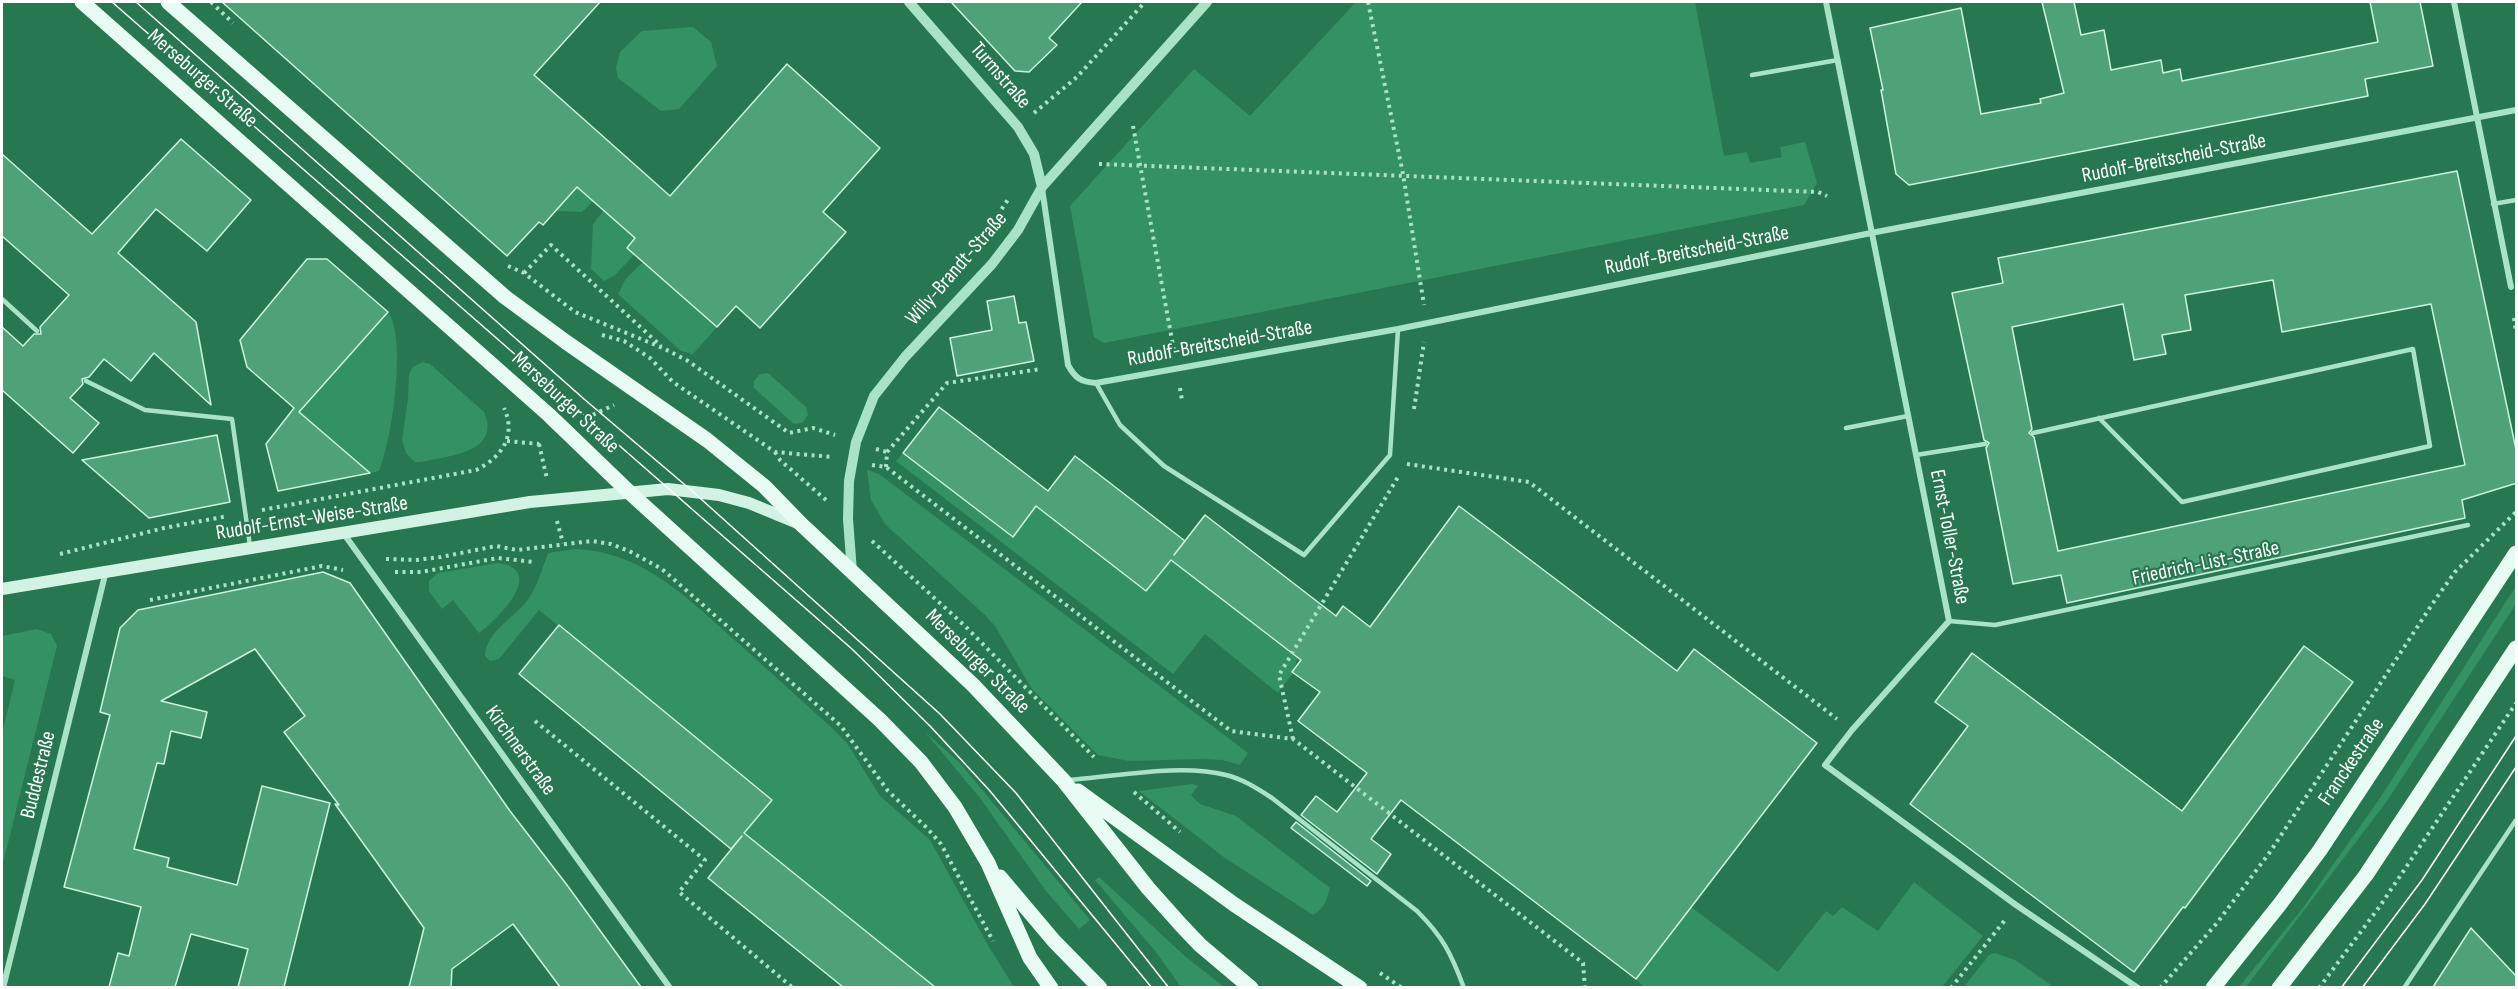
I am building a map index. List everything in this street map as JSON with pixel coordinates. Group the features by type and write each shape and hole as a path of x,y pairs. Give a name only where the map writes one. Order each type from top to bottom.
{"main road":[{"name":"Merseburger Straße","path":"82,2 564,429 629,492 880,720 921,762 955,807 988,863"},
{"name":"Merseburger Straße","path":"168,2 505,297 738,463 852,572 945,656 1064,780"},
{"name":"Rudolf-Ernst-Weise-Straße","path":"2,589 106,570 251,549 530,502 629,492 668,489 719,495 749,503 801,524"},
{"name":"Franckestraße","path":"2213,987 2320,850 2517,553"},
{"path":"2279,987 2366,875 2517,648"},
{"path":"1064,780 1148,888 1181,925 1200,945 1251,987"},
{"path":"1064,780 1235,905 1360,987"},
{"path":"988,863 1030,958 1051,987"},
{"path":"988,863 1054,941 1100,987"}],"street":[{"name":"Turmstraße","path":"909,2 1018,127 1034,154 1042,187"},
{"name":"Willy-Brandt-Straße","path":"852,572 848,519 851,461 864,415 874,396 905,357 992,264 1018,230 1042,187 1207,2"},
{"name":"Ernst-Toller-Straße","path":"1826,2 1949,621 1852,730 1825,765 2016,905 2138,987"},
{"path":"2454,2 2511,287"},
{"name":"Rudolf-Breitscheid-Straße","path":"1096,383 1398,329 1426,321 1871,233 2517,110"},
{"path":"1042,187 1068,365 1074,376 1084,382 1096,383"},
{"name":"Kirchnerstraße","path":"344,534 670,987"},
{"name":"Buddestraße","path":"3,987 106,570"}],"lane":[{"path":"1752,75 1838,60"},
{"path":"2493,204 2517,200"},
{"path":"2,299 37,331"},
{"path":"1096,383 1120,425 1164,466 1304,555 1390,455 1398,329"},
{"path":"2033,433 2099,418 2413,349 2430,446 2182,502 2099,418"},
{"path":"86,381 145,410 232,419 251,549"},
{"path":"1845,428 1908,416"},
{"path":"1916,455 1985,444"},
{"name":"Friedrich-List-Straße","path":"1949,621 1995,625 2468,525"},
{"path":"1064,780 1202,772 1226,775 1251,784 1418,911 1442,939 1452,956 1464,987"},
{"path":"2404,987 2517,820"}],"path":[{"path":"211,2 234,24"},
{"path":"1039,109 1077,76 1145,2"},
{"path":"1368,2 1403,174 1426,321 1413,421"},
{"path":"1133,126 1182,399"},
{"path":"1099,164 1403,174 1818,192 1827,196"},
{"path":"524,273 551,245 663,348"},
{"path":"499,261 524,273 575,312 663,348 688,361 789,433 813,428"},
{"path":"2514,318 2517,332"},
{"path":"886,468 887,452 947,383 1041,369"},
{"path":"507,441 539,444 616,404 640,373 650,370 662,372 673,382 775,452 780,460 965,626 1086,750 1185,836"},
{"path":"775,452 823,455 886,468 1231,731 1293,739 1582,963 1585,987"},
{"path":"1293,739 1279,675 1407,464 1408,453"},
{"path":"1407,464 1529,482 1852,730"},
{"path":"2160,987 2217,923 2270,852 2455,572 2517,512"},
{"path":"362,558 416,560 496,546 517,550 592,541 611,544 630,551 662,569 840,726 888,791 927,828 940,844 996,945"},
{"path":"396,572 421,572 498,558 534,562"},
{"path":"150,600 322,566 339,567 345,571"},
{"path":"2319,987 2380,906 2517,703"},
{"path":"535,721 705,860 679,892 793,987"},
{"path":"1951,987 2016,905"},
{"path":"1372,967 1402,987"}],"green space":[{"path":"1356,2 1695,2 1724,156 1747,152 1750,163 1782,157 1780,147 1805,142 1817,183 1804,205 1104,343 1094,337 1070,206 1194,69 1250,116"},
{"path":"693,27 711,42 717,66 679,109 661,111 618,78 616,68 620,52 642,31"},
{"path":"553,166 593,201 582,212 556,211 573,192 548,171"},
{"path":"604,210 635,238 635,254 615,275 604,281 591,269 593,224"},
{"path":"643,262 717,327 693,354 681,351 618,294 625,280"},
{"path":"388,312 394,325 396,343 396,390 384,457 379,471 370,473 299,412"},
{"path":"423,362 430,364 484,412 488,426 479,444 469,450 415,462 406,453 402,440 409,374 413,367"},
{"path":"768,373 806,407 808,415 802,423 794,424 754,388 754,381 760,374"},
{"path":"903,453 1012,537 1036,506 1146,591 1171,559 1280,644 1315,600 1293,673 1278,693 1205,634 1173,674 896,461"},
{"path":"867,470 879,474 1248,753 1240,765 1222,760 1203,759 1129,761 1098,755 1032,689 995,626 985,615 886,525 871,500"},
{"path":"574,549 622,558 663,580 701,610 832,728 847,743 880,796 930,840 989,947 1014,987 935,987 744,833 772,799 539,610 499,659 490,661 485,656 491,638 527,601 537,584 548,553"},
{"path":"498,563 512,567 519,575 519,585 514,596 497,618 479,633 453,600 442,609 429,591 429,581 438,573"},
{"path":"2516,586 2516,604 2387,801 2246,987 2239,987 2302,909 2380,798"},
{"path":"37,629 51,634 57,646 2,867 2,734 15,680 2,676 2,636"},
{"path":"925,732 960,763 1090,920 1079,929 1046,891 980,798"},
{"path":"1192,784 1198,786 1191,795 1200,804 1236,816 1330,888 1320,910 1313,915 1225,858 1139,791"},
{"path":"1099,877 1187,958 1224,987 1181,987 1156,952 1095,880"},
{"path":"1914,882 1983,936 1942,987 1645,988 1636,979 1691,907 1778,972 1826,911 1833,916 1842,907 1878,931"},
{"path":"1995,953 2015,960 2054,987 1964,987 1989,955"}],"building":[{"path":"222,2 600,2 534,75 670,196 787,64 880,148 823,212 846,232 760,328 736,306 717,327 627,248 635,238 577,187 543,225 539,222 507,256"},
{"path":"951,2 1082,2 1049,38 1057,45 1029,72 1015,71"},
{"path":"2042,2 2074,2 2081,35 2104,30 2111,70 2161,60 2163,73 2180,69 2182,81 2378,42 2370,2 2420,2 2433,66 2365,79 2368,96 1909,185 1896,174 1881,90 1883,90 1870,28 1961,8 1981,114 2041,103 2040,99 2064,93"},
{"path":"181,139 251,200 207,251 156,209 118,253 196,322 211,405 154,353 131,381 104,359 89,377 82,379 83,384 70,398 99,423 73,453 2,390 2,327 23,346 34,334 41,334 40,327 69,295 2,236 2,154 92,234"},
{"path":"2457,171 2517,454 2517,483 2462,500 2465,518 2067,603 2061,575 2013,584 1986,448 1989,443 1984,440 1952,293 2003,283 1998,258","holes":["2273,280 2282,332 2431,304 2465,465 2058,551 2034,437 2029,433 2032,429 2012,327 2123,304 2134,360 2166,354 2162,335 2191,330 2185,295"]},
{"path":"307,259 327,259 388,312 299,412 370,473 278,491 266,444 294,408 247,367 240,340"},
{"path":"1014,296 1019,323 1026,322 1034,361 957,376 950,338 992,330 987,301"},
{"path":"939,407 1048,491 1075,456 1185,541 1205,515 1336,616 1343,606 1370,627 1459,506 1677,671 1694,649 1817,743 1636,979 1401,800 1371,839 1391,854 1377,874 1301,815 1316,796 1337,812 1367,773 1298,721 1320,692 1292,672 1301,660 1171,560 1146,591 1036,506 1013,537 903,453"},
{"path":"217,435 230,502 149,518 82,460"},
{"path":"323,572 350,583 510,811 641,987 560,987 513,924 452,969 451,987 409,987 424,928 335,804 339,805 284,732 305,716 255,649 161,701 207,712 201,738 171,731 164,764 157,763 134,849 169,858 167,867 237,885 262,786 330,803 284,987 238,987 248,949 191,934 175,987 109,987 118,953 129,956 141,907 64,887 110,715 100,712 120,628 138,610"},
{"path":"559,625 772,800 744,833 935,987 843,987 708,878 742,836 731,849 519,674"},
{"path":"2304,646 2353,682 2185,908 2183,907 2134,972 1910,804 1968,726 1935,702 1972,653 2182,811"},
{"path":"1296,822 1371,881 1367,886 1291,828"},
{"path":"2471,928 2517,977 2517,987 2433,987"}],"tram line":[{"path":"112,2 852,649 931,727 990,791 1152,988"},
{"path":"136,2 584,399 691,490 940,714 1016,793 1169,988"},
{"path":"2341,988 2422,880 2516,736"},
{"path":"2362,988 2425,904 2516,767"}]}
